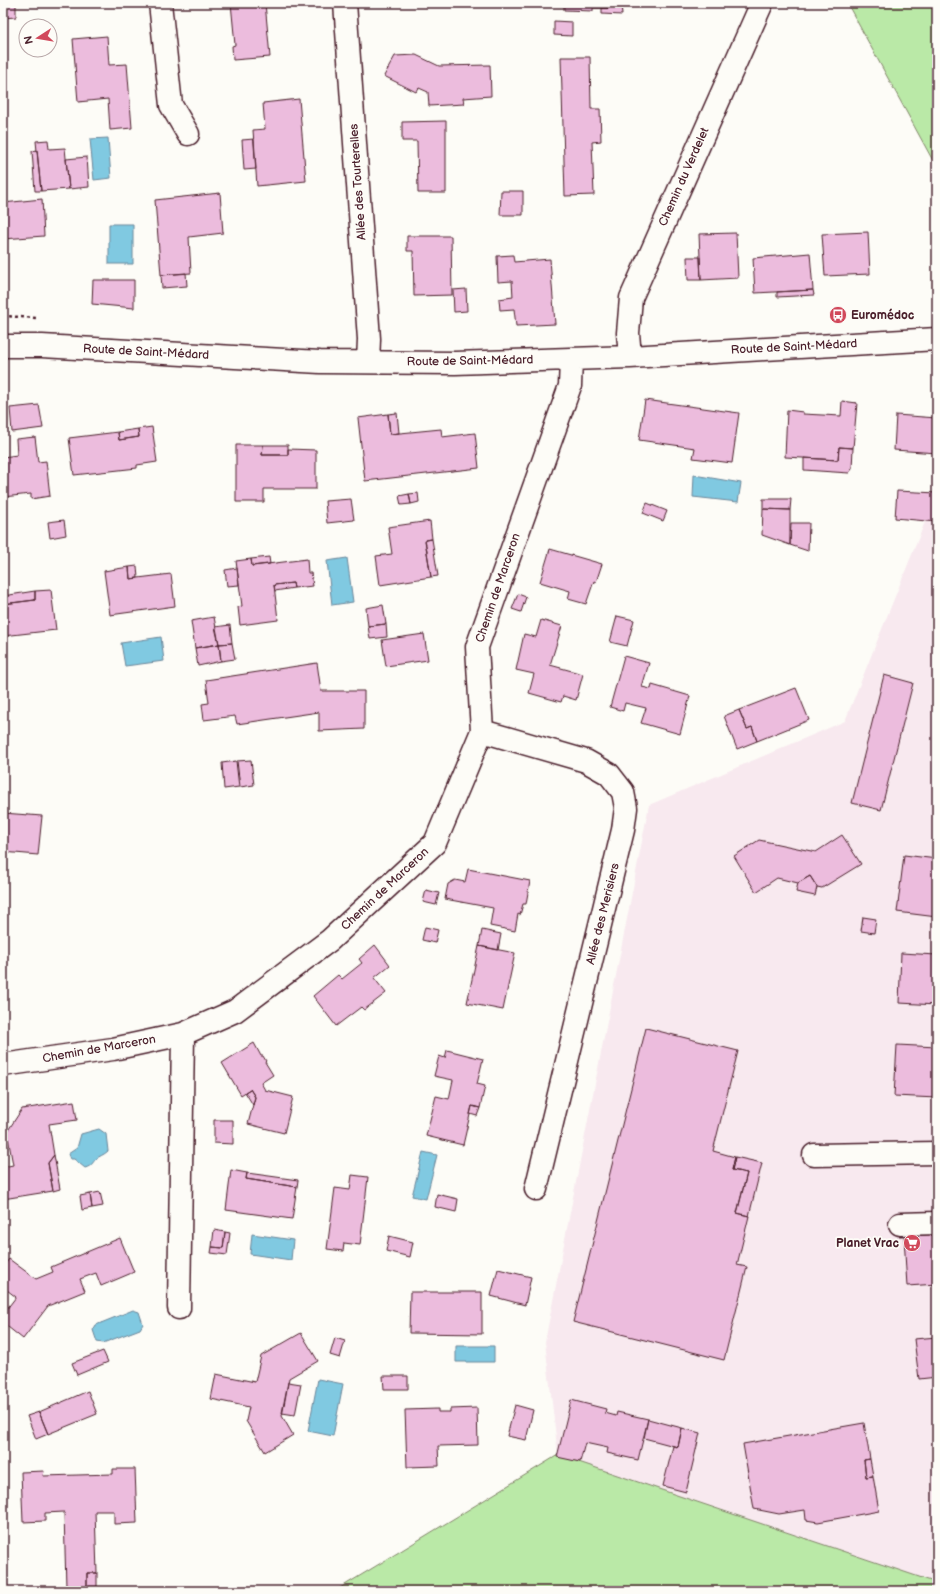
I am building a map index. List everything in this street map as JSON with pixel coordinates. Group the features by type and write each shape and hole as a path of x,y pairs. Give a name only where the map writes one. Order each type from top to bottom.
{"street":[{"path":"160,3 172,106 188,134"},
{"name":"Allée des Tourterelles","path":"346,3 369,339 368,362"},
{"name":"Chemin du Verdelet","path":"630,356 628,333 631,298 762,3"},
{"name":"Route de Saint-Médard","path":"3,346 42,346 320,362 462,363 571,359 937,339"},
{"name":"Chemin de Marceron","path":"3,1065 113,1049 183,1034 235,1011 330,940 436,843 482,731 477,647 570,386 571,359"},
{"name":"Allée des Merisiers","path":"482,731 586,761 608,774 623,792 626,808 623,830 536,1188"},
{"path":"179,1308 183,1034"},
{"path":"814,1155 937,1153"},
{"path":"900,1224 937,1223"}],"shaded area":[{"path":"937,492 937,1583 558,1455 545,1342 649,805 845,721"}],"green space":[{"path":"847,3 937,3 937,168"},
{"path":"558,1455 937,1583 937,1591 335,1591"}],"water":[{"path":"108,138 111,178 94,180 90,139"},
{"path":"109,224 133,224 133,264 109,264"},
{"path":"694,475 741,483 738,502 693,497"},
{"path":"347,558 353,602 332,605 327,561"},
{"path":"161,637 164,661 125,666 121,643"},
{"path":"99,1129 106,1134 108,1151 85,1168 74,1159 70,1159 68,1154 77,1148 81,1134"},
{"path":"423,1152 437,1155 426,1199 412,1196"},
{"path":"252,1234 293,1240 291,1260 250,1254"},
{"path":"133,1310 139,1312 143,1324 140,1329 103,1343 97,1342 93,1330 96,1325"},
{"path":"456,1346 494,1346 494,1362 456,1362"},
{"path":"318,1379 343,1384 333,1436 308,1431"}],"building":[{"path":"3,3 16,3 16,17 3,18"},
{"path":"231,3 265,3 270,57 233,60 232,46 235,45"},
{"path":"564,3 612,3 608,8 593,8 593,11 564,10"},
{"path":"612,3 621,3 622,15 602,14 602,8 608,8"},
{"path":"554,21 572,22 572,36 554,35"},
{"path":"107,36 109,65 127,64 132,128 110,130 108,99 78,102 73,39"},
{"path":"416,55 439,66 490,65 491,96 463,98 464,104 429,106 428,92 419,88 416,92 384,76 395,56"},
{"path":"561,57 590,57 591,109 600,109 601,141 592,142 594,195 565,196"},
{"path":"299,99 306,181 257,186 253,130 265,129 263,103"},
{"path":"446,121 446,193 418,193 417,141 402,141 402,122"},
{"path":"254,139 256,169 244,170 242,140"},
{"path":"48,140 49,149 65,148 69,189 41,191 36,141"},
{"path":"37,150 41,191 35,191 32,151"},
{"path":"87,157 89,187 69,189 66,159"},
{"path":"501,191 523,191 523,215 500,215"},
{"path":"220,193 223,233 189,237 191,273 161,275 155,200"},
{"path":"42,199 44,236 3,239 3,203"},
{"path":"868,232 870,274 825,276 822,234"},
{"path":"736,233 738,278 701,280 699,234"},
{"path":"407,236 451,236 452,295 414,296 413,251 407,251"},
{"path":"810,253 813,290 755,293 753,258"},
{"path":"513,255 514,262 550,259 555,324 516,326 514,309 500,310 499,299 513,297 512,281 498,282 497,256"},
{"path":"687,257 700,257 701,280 688,280"},
{"path":"186,273 187,286 162,288 161,275"},
{"path":"93,280 134,280 134,308 92,304"},
{"path":"466,289 467,311 454,312 453,290"},
{"path":"813,290 814,295 777,297 777,292"},
{"path":"645,400 739,413 732,463 693,458 695,448 639,440"},
{"path":"842,401 857,403 853,448 839,447 838,460 785,457 787,410 803,412 803,414 841,416"},
{"path":"39,405 43,428 12,432 10,408"},
{"path":"397,413 399,433 390,434 388,414"},
{"path":"388,414 390,434 441,429 442,437 475,433 479,468 365,481 358,418"},
{"path":"896,415 937,418 937,453 894,450"},
{"path":"152,427 157,462 137,465 137,468 74,475 69,438 118,432 119,440 139,437 138,429"},
{"path":"138,429 139,437 119,440 118,432"},
{"path":"35,437 38,462 46,461 50,496 31,499 31,494 3,497 3,457 17,455 16,439"},
{"path":"236,445 263,445 262,455 288,455 288,449 316,450 316,489 264,489 264,502 236,502"},
{"path":"263,445 288,445 288,455 262,455"},
{"path":"839,447 853,448 852,469 849,473 804,470 804,458 838,460"},
{"path":"897,491 937,493 937,522 895,518"},
{"path":"418,493 419,502 411,504 409,494"},
{"path":"409,494 411,504 401,505 399,496"},
{"path":"351,499 354,520 327,523 325,501"},
{"path":"763,499 791,499 790,510 763,509"},
{"path":"647,503 667,511 663,521 643,513"},
{"path":"763,509 790,510 790,545 762,535"},
{"path":"64,520 66,535 50,538 48,522"},
{"path":"430,521 432,539 425,540 431,577 380,585 376,556 392,554 388,527"},
{"path":"791,523 809,523 808,551 790,545"},
{"path":"432,539 438,576 431,577 425,540"},
{"path":"550,549 602,564 586,604 568,599 570,591 540,582"},
{"path":"269,557 270,564 252,566 251,559"},
{"path":"251,559 252,566 307,559 308,573 311,573 313,586 294,588 293,583 274,585 278,620 240,625 238,607 242,606 236,561"},
{"path":"137,566 138,578 130,579 129,567"},
{"path":"129,567 130,579 171,574 175,606 110,615 104,571"},
{"path":"237,568 239,585 227,586 225,570"},
{"path":"293,583 294,588 275,591 274,585"},
{"path":"51,590 56,630 3,636 3,604 35,600 35,591"},
{"path":"35,591 35,600 3,604 3,596"},
{"path":"518,594 526,597 521,612 512,609"},
{"path":"383,605 386,624 368,626 366,608"},
{"path":"617,616 634,620 627,646 610,642"},
{"path":"214,617 219,644 195,648 191,621"},
{"path":"541,620 562,626 550,665 583,674 576,700 563,696 561,702 529,693 534,674 516,670 524,634 536,637"},
{"path":"386,624 387,637 370,639 368,626"},
{"path":"230,625 232,643 219,644 215,627"},
{"path":"424,634 428,660 386,666 382,640"},
{"path":"232,643 235,659 221,661 219,644"},
{"path":"219,644 221,661 198,666 195,648"},
{"path":"624,656 649,663 642,687 651,689 652,685 690,696 680,734 641,723 646,708 625,703 623,711 610,707"},
{"path":"317,663 321,691 364,691 364,729 319,731 319,712 237,724 235,716 204,720 202,704 209,703 206,680"},
{"path":"884,675 913,683 881,810 852,803"},
{"path":"796,688 809,720 757,741 752,727 747,729 739,710"},
{"path":"739,710 747,729 752,727 757,741 737,749 724,716"},
{"path":"251,760 254,785 240,787 237,761"},
{"path":"236,761 239,787 224,789 222,763"},
{"path":"3,813 42,816 38,855 3,852"},
{"path":"842,835 861,864 822,888 817,887 810,876 798,883 777,878 756,892 734,856 759,840 816,852"},
{"path":"904,855 937,859 937,917 897,912"},
{"path":"468,869 530,881 526,904 523,904 520,915 518,914 515,931 490,926 493,908 445,899 448,884 455,880 465,882"},
{"path":"810,876 817,887 815,896 796,892 798,883"},
{"path":"426,890 439,893 436,905 423,902"},
{"path":"863,917 876,919 874,933 861,931"},
{"path":"425,927 438,930 435,943 422,940"},
{"path":"482,930 501,934 498,950 479,946"},
{"path":"375,945 390,965 374,978 386,993 364,1010 361,1007 336,1026 313,996 338,975 342,979 362,963 359,959"},
{"path":"479,946 515,953 503,1010 467,1003"},
{"path":"901,953 937,955 937,1005 899,1003"},
{"path":"646,1028 738,1051 713,1151 735,1157 732,1170 747,1173 737,1213 749,1216 737,1265 747,1267 724,1360 573,1322"},
{"path":"254,1043 273,1075 261,1083 265,1090 293,1097 284,1133 248,1124 255,1097 250,1089 241,1095 222,1063"},
{"path":"897,1045 937,1047 937,1098 894,1096"},
{"path":"447,1050 483,1059 477,1084 485,1086 480,1108 472,1106 463,1145 426,1136 436,1096 449,1099 453,1080 434,1076 439,1056 445,1058"},
{"path":"250,1089 255,1097 253,1105 245,1092"},
{"path":"74,1101 77,1120 49,1124 54,1155 48,1163 53,1191 3,1199 3,1167 13,1165 7,1132 22,1109"},
{"path":"472,1106 480,1108 477,1116 470,1114"},
{"path":"214,1120 233,1120 233,1144 214,1143"},
{"path":"54,1155 60,1189 53,1191 48,1163"},
{"path":"735,1157 762,1163 749,1216 737,1213 747,1173 732,1170"},
{"path":"231,1170 247,1173 246,1179 297,1187 292,1219 226,1210"},
{"path":"247,1173 298,1180 297,1187 246,1179"},
{"path":"352,1175 368,1177 360,1245 344,1243 343,1251 327,1249 335,1188 350,1190"},
{"path":"100,1192 103,1206 92,1208 90,1194"},
{"path":"90,1194 92,1208 82,1210 80,1196"},
{"path":"437,1194 458,1199 456,1212 435,1207"},
{"path":"214,1230 225,1232 223,1248 212,1247"},
{"path":"225,1232 230,1233 227,1255 211,1253 212,1247 223,1248"},
{"path":"937,1234 937,1284 907,1286 904,1237"},
{"path":"389,1236 413,1242 410,1257 386,1251"},
{"path":"120,1238 134,1272 101,1286 96,1273 80,1279 85,1291 48,1306 23,1339 3,1323 3,1314 16,1297 3,1287 3,1267 9,1259 36,1279 53,1272 51,1267"},
{"path":"498,1269 531,1277 525,1305 491,1296"},
{"path":"410,1292 482,1292 482,1334 409,1333"},
{"path":"301,1333 318,1361 289,1378 282,1416 293,1435 265,1452 246,1421 249,1407 211,1399 216,1374 255,1382 261,1356"},
{"path":"937,1337 937,1377 919,1379 914,1339"},
{"path":"335,1338 345,1341 340,1358 330,1355"},
{"path":"103,1351 108,1362 77,1375 72,1363"},
{"path":"383,1376 408,1376 408,1389 384,1389"},
{"path":"288,1382 301,1384 295,1415 282,1413"},
{"path":"88,1391 97,1414 48,1434 39,1412"},
{"path":"571,1400 606,1409 605,1413 616,1416 617,1412 648,1419 638,1460 607,1453 608,1448 585,1443 580,1462 557,1457"},
{"path":"515,1405 533,1410 526,1440 507,1436"},
{"path":"477,1408 478,1445 438,1446 439,1466 407,1467 405,1410 438,1409 438,1412 450,1412 450,1409"},
{"path":"39,1412 48,1434 36,1439 27,1416"},
{"path":"648,1419 682,1428 678,1447 644,1438"},
{"path":"864,1423 870,1459 864,1460 866,1477 873,1476 879,1511 818,1522 806,1520 805,1510 779,1514 754,1509 743,1444"},
{"path":"682,1428 700,1433 686,1492 663,1486 673,1446 678,1447"},
{"path":"870,1459 873,1476 866,1477 864,1460"},
{"path":"113,1469 135,1469 137,1523 114,1524 114,1511 95,1511 97,1573 87,1573 87,1587 66,1587 64,1512 45,1513 45,1521 23,1522 21,1472 44,1471 43,1476 113,1474"},
{"path":"87,1573 97,1573 97,1587 87,1587"}],"place":[{"name":"Euromédoc","path":"838,315"},
{"name":"Planet Vrac","path":"912,1243"}]}
